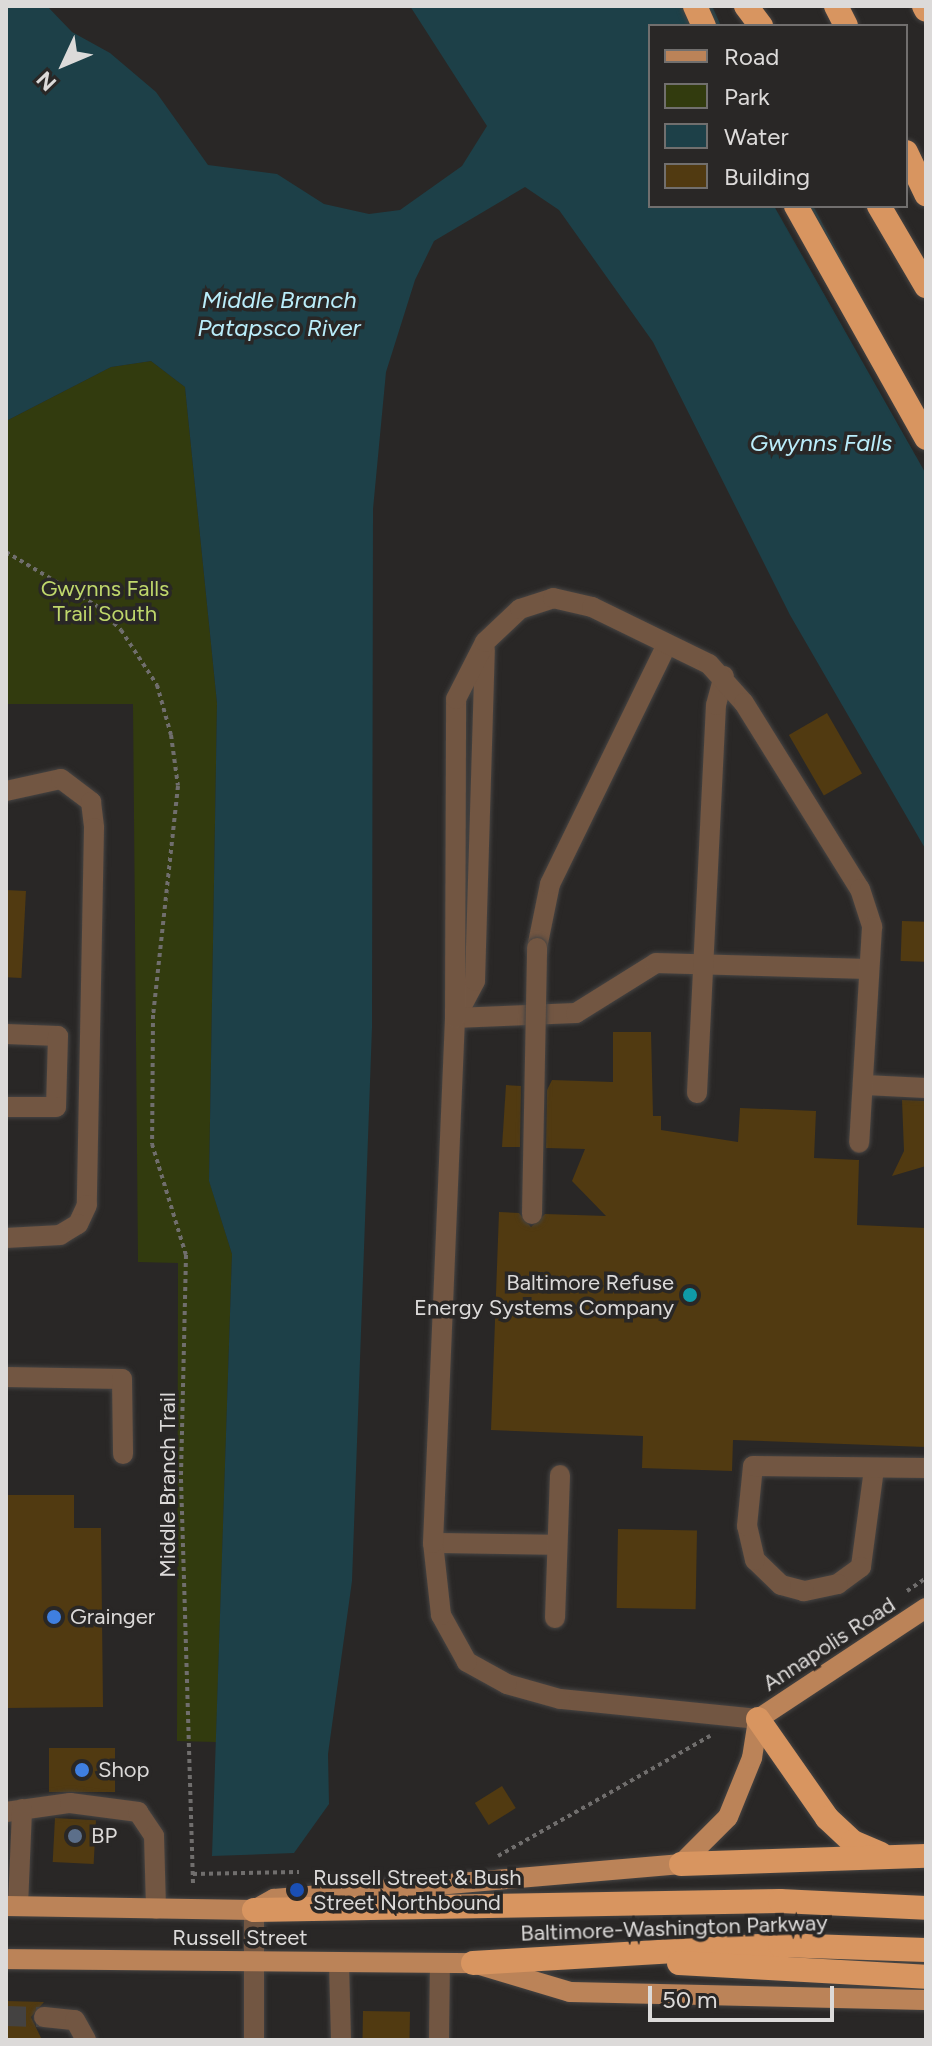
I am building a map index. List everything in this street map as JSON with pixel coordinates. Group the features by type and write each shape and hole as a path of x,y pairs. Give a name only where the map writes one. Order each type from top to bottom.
{"highway":[{"path":"746,6 760,24"},
{"path":"836,6 845,24"},
{"path":"908,156 926,194"},
{"path":"797,208 926,438"},
{"path":"880,208 926,286"},
{"path":"747,1718 827,1818 853,1842 887,1857"},
{"path":"681,1864 926,1856"},
{"path":"254,1910 780,1901 926,1908"},
{"name":"Baltimore-Washington Parkway","path":"473,1963 780,1945 926,1950"},
{"path":"633,1956 783,1973 926,1977"}],"main road":[{"name":"Annapolis Road","path":"747,1718 926,1608"},
{"path":"12,1906 254,1910 274,1899 681,1864 728,1817 752,1758 747,1718"},
{"name":"Russell Street","path":"6,1959 473,1963 570,1992 926,2000"}],"street":[{"path":"747,1718 560,1699 467,1662 441,1615 433,1543 455,1018 456,699 485,642 520,609 553,598 592,607 724,676 860,889 873,943 867,969 865,1085 859,1143"},
{"path":"455,1018 475,981 485,642"},
{"path":"532,1214 537,948 550,884 667,644"},
{"path":"697,1093 707,960 716,705 724,676"},
{"path":"6,791 61,779 91,802 94,828 87,1205 78,1224 60,1235 6,1238"},
{"path":"455,1018 561,1017 656,963 707,960 867,969"},
{"path":"6,1034 58,1036 56,1107 6,1107"},
{"path":"865,1085 926,1088"},
{"path":"6,1377 122,1379 123,1454"},
{"path":"874,1469 861,1567 838,1584 804,1591 781,1585 755,1560 747,1526 753,1466 926,1468"},
{"path":"555,1618 560,1475"},
{"path":"433,1543 557,1545"},
{"path":"12,1906 14,1810 96,1804 138,1812 154,1836 156,1909"},
{"path":"254,1910 254,2040"},
{"path":"339,1963 341,2040"},
{"path":"439,2040 440,1963"},
{"path":"44,2017 75,2020 86,2040"}],"path":[{"name":"Middle Branch Trail","path":"6,552 97,606 121,630 157,685 171,735 178,786 153,1015 152,1144 186,1255 181,1479 193,1886"},
{"path":"900,1596 926,1578"},
{"path":"493,1859 747,1718"},
{"path":"193,1874 314,1871"}],"green space":[{"name":"Gwynns Falls Trail South","path":"151,361 185,387 217,703 209,1180 232,1254 216,1742 177,1741 178,1263 138,1262 133,704 6,704 6,421 111,367"}],"water":[{"name":"Middle Branch Patapsco River","path":"6,6 47,6 72,32 110,53 156,92 208,165 277,174 324,204 369,214 400,210 462,166 487,126 410,6 712,6 720,24 648,24 648,208 814,208 926,417 926,850 790,615 653,342 559,210 525,187 434,241 415,280 386,372 373,509 372,1027 352,1581 328,1754 329,1804 294,1853 212,1856 232,1254 209,1181 217,703 185,387 151,361 111,367 6,421"}],"pier":[{"path":"775,208 809,208 926,415 926,474"}],"building":[{"path":"827,713 862,774 824,796 789,735"},
{"path":"6,890 26,891 21,978 6,977"},
{"path":"902,921 926,922 925,962 901,961"},
{"path":"613,1032 651,1032 653,1116 661,1116 661,1130 738,1142 740,1108 816,1111 814,1158 859,1160 857,1225 926,1228 926,1447 733,1440 732,1471 642,1468 643,1436 491,1430 499,1212 519,1213 531,1227 545,1214 606,1216 572,1181 585,1149 546,1148 547,1090 552,1080 613,1082"},
{"path":"506,1085 521,1086 520,1147 502,1147"},
{"path":"902,1100 926,1101 926,1166 892,1176 904,1151"},
{"name":"Grainger","path":"6,1495 74,1495 74,1528 101,1528 103,1707 6,1708"},
{"path":"618,1529 697,1530 696,1609 617,1608"},
{"name":"Shop","path":"49,1748 115,1748 115,1792 49,1792"},
{"path":"502,1786 516,1808 489,1825 475,1803"},
{"name":"BP","path":"55,1818 96,1820 94,1864 53,1862"},
{"path":"6,2001 44,2002 31,2017 42,2040 6,2040"},
{"path":"363,2011 410,2012 410,2040 362,2040"}],"tunnel":[{"path":"6,2016 44,2017"}],"place":[{"name":"Baltimore Refuse Energy Systems Company","path":"690,1295"},
{"name":"Grainger","path":"54,1617"},
{"name":"Shop","path":"82,1770"},
{"name":"BP","path":"75,1836"},
{"name":"Russell Street & Bush Street Northbound","path":"297,1890"}],"water label":[{"name":"Gwynns Falls","path":"821,443"}]}
